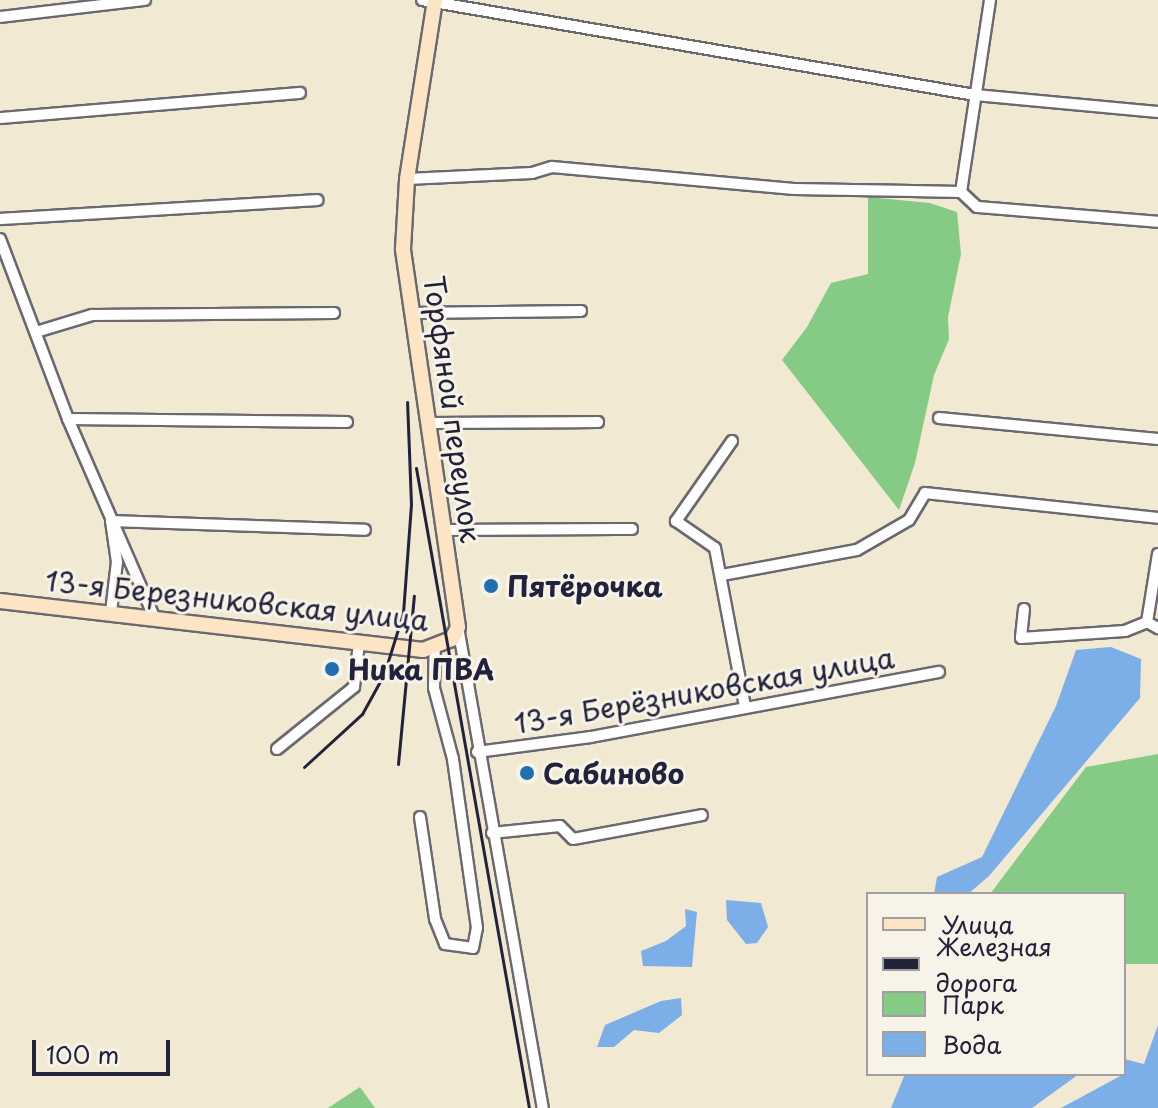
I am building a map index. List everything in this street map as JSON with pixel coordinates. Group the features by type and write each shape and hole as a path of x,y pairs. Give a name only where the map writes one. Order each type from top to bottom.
{"street":[{"path":"0,17 145,0"},
{"path":"961,192 990,0"},
{"path":"431,1 975,95 1158,112"},
{"name":"Торфяной переулок","path":"431,1 407,179 403,249 477,752 543,1108"},
{"path":"0,118 300,93"},
{"path":"407,179 532,173 552,167 794,189 961,192 977,207 1158,222"},
{"path":"0,219 317,200"},
{"path":"0,239 68,419 154,617"},
{"path":"411,313 581,311"},
{"path":"36,332 92,315 334,313"},
{"path":"939,418 1158,439"},
{"path":"68,419 347,422"},
{"path":"428,423 598,422"},
{"path":"732,441 676,521 715,548 745,707"},
{"path":"722,575 857,550 909,520 923,494 1158,518"},
{"path":"111,521 365,530"},
{"path":"111,521 117,562 111,612"},
{"path":"444,530 632,529"},
{"path":"1147,622 1158,554"},
{"name":"13-я Березниковская улица","path":"0,601 435,649 452,639 458,627"},
{"path":"1024,609 1021,638 1125,631 1147,622"},
{"path":"1147,622 1158,628"},
{"path":"277,749 354,687 359,643"},
{"path":"420,817 440,932 445,944 473,948 477,928 453,759 434,688 435,649"},
{"name":"13-я Берёзниковская улица","path":"477,752 579,740 939,672"},
{"path":"492,833 560,826 573,839 702,815"}],"green space":[{"path":"868,197 930,203 957,212 961,254 948,317 949,339 934,375 915,463 899,510 782,360 807,327 831,283 868,274"},
{"path":"1158,754 1158,964 1126,964 1126,892 992,892 1086,767"},
{"path":"360,1087 375,1108 328,1108"}],"water":[{"path":"1111,647 1141,659 1140,698 989,876 970,892 934,892 937,877 982,857 1056,706 1076,650"},
{"path":"726,900 761,903 768,927 757,943 746,944 727,920"},
{"path":"685,909 697,912 692,967 643,966 641,951 666,941 686,926"},
{"path":"681,998 682,1015 659,1033 634,1030 614,1047 597,1047 605,1025 661,1001"},
{"path":"1158,1025 1158,1108 1061,1108 1120,1076 1126,1076 1126,1060 1144,1064"},
{"path":"904,1076 1076,1076 1032,1108 891,1108"}],"railway":[{"path":"304,767 362,714 384,674 403,613 411,504 407,402"},
{"path":"416,468 529,1108"},
{"path":"398,764 414,596"}],"place":[{"name":"Пятёрочка","path":"491,586"},
{"name":"Ника ПВА","path":"332,669"},
{"name":"Сабиново","path":"527,773"}]}
